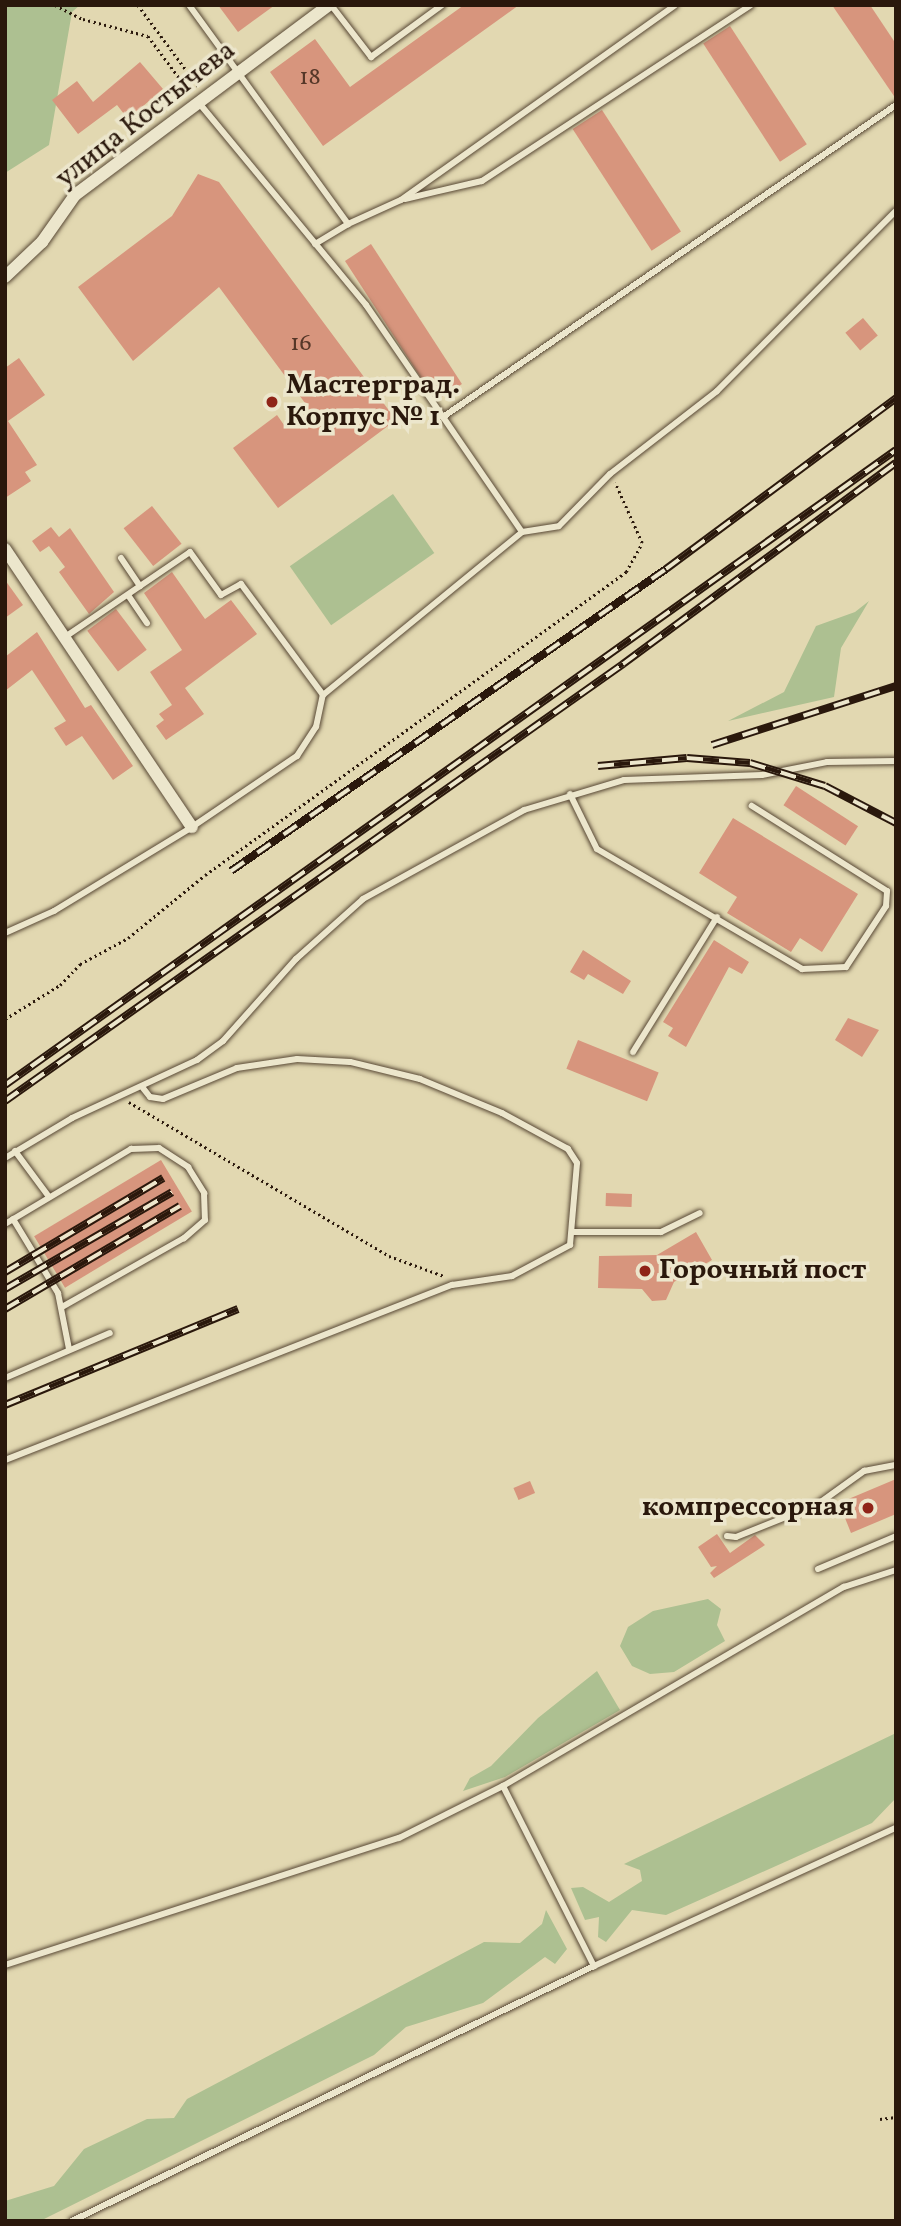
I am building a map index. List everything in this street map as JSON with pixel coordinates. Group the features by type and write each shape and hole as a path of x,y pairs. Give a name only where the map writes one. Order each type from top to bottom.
{"street":[{"name":"улица Костычева","path":"5,277 42,242 75,195 330,5"},
{"path":"5,549 192,827"}],"lane":[{"path":"189,5 348,224"},
{"path":"330,5 372,57 442,5"},
{"path":"315,244 348,224 401,200 675,5"},
{"path":"401,200 482,181 751,5"},
{"path":"202,99 366,305 522,532"},
{"path":"443,417 896,105"},
{"path":"5,933 54,911 192,827 297,756 316,727 323,695 522,532 559,526 610,474 717,391 896,211"},
{"path":"65,638 190,552 220,595 241,583 323,695"},
{"path":"121,558 140,586"},
{"path":"128,595 147,623"},
{"path":"5,1158 143,1088 223,1041 296,959 363,899 497,823 570,794 624,780 762,775 827,762 896,761"},
{"path":"570,794 597,849 802,969 834,970 852,960 889,897 881,885 752,806"},
{"path":"633,1052 717,917"},
{"path":"5,1460 248,1361 468,1281 512,1276 564,1253 573,1232 578,1163 568,1149 420,1080 350,1062 297,1059 237,1068 163,1099 143,1088"},
{"path":"5,1224 121,1154 151,1145 188,1167 207,1203 205,1220 191,1233 62,1307"},
{"path":"15,1151 49,1197"},
{"path":"573,1232 661,1232 700,1213"},
{"path":"13,1219 62,1307 69,1349"},
{"path":"5,1378 110,1333"},
{"path":"727,1536 736,1537 818,1504 864,1471 896,1465"},
{"path":"818,1569 896,1536"},
{"path":"5,1965 399,1838 503,1786 844,1587 896,1570"},
{"path":"503,1786 594,1966"},
{"path":"72,2221 594,1966 896,1828"}],"path":[{"path":"55,5 83,19 148,36 202,99"},
{"path":"138,5 202,99"},
{"path":"5,1019 60,985 80,964 128,938 205,875 626,572 642,542 610,474"},
{"path":"121,1097 411,1268 468,1281"},
{"path":"880,2119 896,2117"}],"green space":[{"path":"5,5 80,5 72,12 49,145 5,173"},
{"path":"393,494 434,553 331,625 290,566"},
{"path":"869,601 841,648 834,697 728,721 784,692 816,626 855,612"},
{"path":"708,1599 721,1609 717,1625 725,1641 674,1672 650,1674 632,1666 620,1646 628,1627 653,1611"},
{"path":"597,1671 620,1710 505,1777 463,1791 470,1778 491,1766 538,1718"},
{"path":"896,1733 896,1798 872,1823 666,1915 632,1910 606,1942 598,1937 599,1917 585,1920 571,1888 583,1887 609,1902 642,1881 640,1870 624,1864"},
{"path":"546,1910 567,1949 555,1964 545,1957 483,2003 406,2027 374,2055 40,2221 5,2221 5,2201 54,2186 84,2149 147,2119 174,2118 187,2099 484,1942 520,1943 542,1924"}],"building":[{"path":"218,5 275,5 238,32"},
{"path":"464,5 519,5 323,146 270,72 315,39 350,87"},
{"path":"832,5 870,5 896,44 896,99"},
{"path":"730,26 807,144 780,162 703,43"},
{"path":"140,62 163,89 128,119 117,105 78,134 52,100 77,81 93,102"},
{"path":"602,110 681,232 652,251 573,129"},
{"path":"198,174 219,182 396,420 278,508 233,448 277,415 284,425 308,407 219,287 133,361 78,287 172,216"},
{"path":"371,244 462,384 436,401 345,261"},
{"path":"863,318 878,336 860,350 845,333"},
{"path":"19,358 45,395 8,421 37,465 25,472 31,481 5,498 5,368"},
{"path":"152,506 182,544 153,566 124,528"},
{"path":"51,527 59,537 70,528 114,592 89,614 59,572 65,567 49,546 40,552 32,541"},
{"path":"172,572 205,619 231,600 257,634 185,688 204,714 166,740 156,726 164,720 159,714 172,705 150,672 182,650 144,593"},
{"path":"5,580 23,605 5,618"},
{"path":"116,609 147,650 118,671 87,631"},
{"path":"37,632 85,708 91,705 133,766 113,780 82,736 66,746 54,728 66,721 32,670 5,691 5,657"},
{"path":"796,786 858,826 846,846 783,805"},
{"path":"733,818 858,894 822,952 800,938 791,952 727,913 737,897 699,873"},
{"path":"714,940 749,962 742,974 729,967 686,1047 668,1036 673,1028 663,1022"},
{"path":"583,950 631,981 623,994 588,974 584,980 570,972"},
{"path":"848,1018 879,1030 862,1057 835,1040"},
{"path":"578,1040 659,1073 647,1101 566,1069"},
{"path":"161,1160 192,1211 65,1288 34,1236"},
{"path":"606,1193 632,1194 632,1207 606,1206"},
{"name":"Горочный пост","path":"696,1232 712,1260 674,1282 666,1300 652,1301 642,1289 598,1288 599,1256 657,1255"},
{"name":"компрессорная","path":"896,1479 896,1514 851,1533 839,1503"},
{"path":"530,1481 535,1493 519,1500 513,1488"},
{"path":"717,1534 730,1553 755,1535 765,1545 714,1578 710,1573 717,1566 711,1567 698,1547"}],"railway":[{"path":"231,871 666,569 896,398"},
{"path":"5,1085 896,450"},
{"path":"5,1101 623,664 896,463"},
{"path":"712,745 896,686"},
{"path":"598,766 687,758 750,763 825,786 896,823"},
{"path":"5,1272 163,1178"},
{"path":"5,1289 172,1192"},
{"path":"5,1309 180,1206"},
{"path":"5,1405 238,1309"}],"place":[{"name":"Мастерград. Корпус № 1","path":"272,402"},
{"name":"Горочный пост","path":"645,1271"},
{"name":"компрессорная","path":"868,1508"}]}
